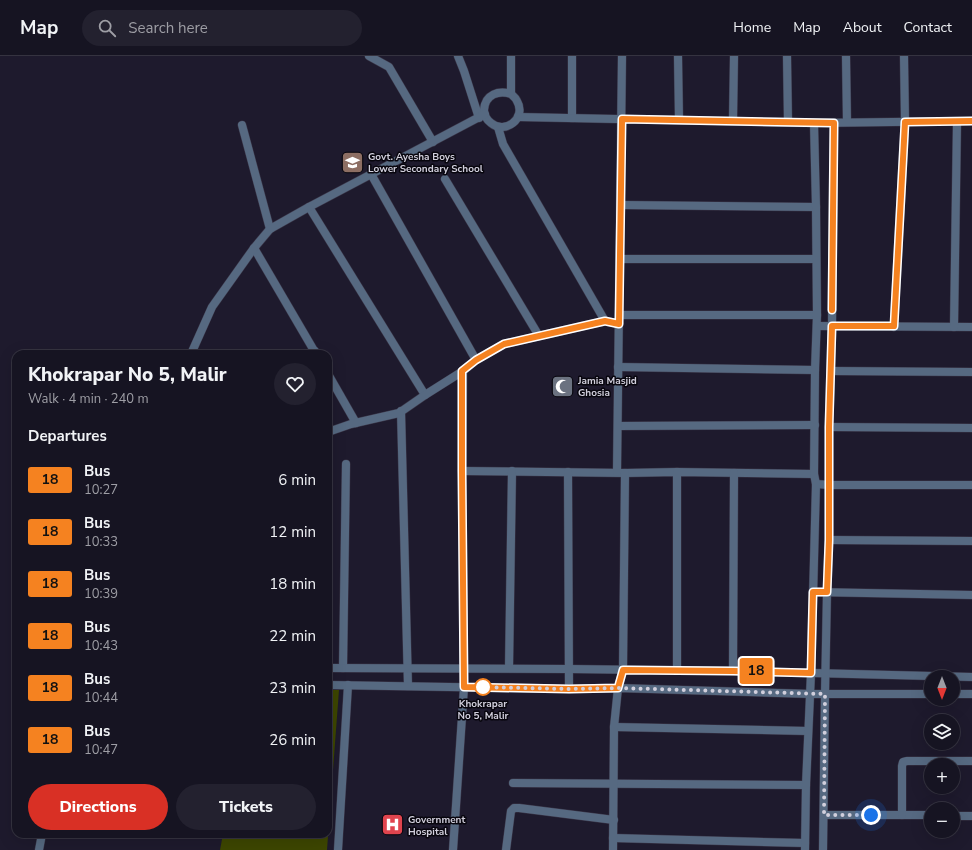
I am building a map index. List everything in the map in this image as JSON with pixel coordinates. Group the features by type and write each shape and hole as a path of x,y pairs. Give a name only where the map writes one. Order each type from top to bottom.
{"street":[{"path":"369,56 389,67 433,142"},
{"path":"194,350 212,307 254,248 270,229 482,116 489,97 493,94 505,92 511,94 517,100 520,106 520,112 515,122 504,127 498,127 482,116 458,56"},
{"path":"511,56 511,94"},
{"path":"572,56 572,118"},
{"path":"613,850 614,727 618,688 623,670 621,473 618,426 622,56"},
{"path":"678,56 679,120"},
{"path":"733,121 734,56"},
{"path":"787,56 788,122"},
{"path":"846,56 847,122"},
{"path":"894,326 905,122 904,56"},
{"path":"518,117 814,123 972,121"},
{"path":"954,327 957,122"},
{"path":"614,838 805,847 808,731 811,694 816,484 814,474 817,315 814,123"},
{"path":"823,850 825,673 830,485 829,427 832,326 834,123"},
{"path":"242,125 270,229"},
{"path":"498,127 503,144 605,321"},
{"path":"371,174 476,360"},
{"path":"445,179 539,336"},
{"path":"621,205 816,207"},
{"path":"309,207 425,395"},
{"path":"254,248 313,350"},
{"path":"620,259 816,259"},
{"path":"332,431 356,423 399,413 476,360 504,344 605,321 817,315"},
{"path":"817,326 972,327"},
{"path":"618,367 815,370"},
{"path":"452,850 464,687 462,371"},
{"path":"831,371 972,372"},
{"path":"332,381 356,423"},
{"path":"401,411 408,686"},
{"path":"618,426 815,425"},
{"path":"829,427 972,428"},
{"path":"344,668 346,464"},
{"path":"462,471 814,474"},
{"path":"509,668 512,471"},
{"path":"568,472 569,689"},
{"path":"677,472 677,670"},
{"path":"733,671 734,473"},
{"path":"816,484 972,486"},
{"path":"829,540 972,541"},
{"path":"813,592 972,595"},
{"path":"332,668 677,670 972,677"},
{"path":"332,685 569,689 618,688 811,694 924,694"},
{"path":"338,850 348,685"},
{"path":"960,694 972,694"},
{"path":"614,727 808,731"},
{"path":"902,815 903,762 972,761"},
{"path":"513,783 806,786"},
{"path":"506,850 511,810 514,808 614,820"},
{"path":"824,815 924,815"},
{"path":"960,816 972,816"},
{"path":"39,850 41,838"}],"green space":[{"path":"332,690 339,690 332,783"},
{"path":"222,838 328,838 327,850 220,850"}],"bus line":[{"name":"18","path":"832,310 834,123 622,119 619,324 605,321 504,344 476,360 462,371 464,687 569,689 618,688 623,670 811,673 813,592 827,592 832,326 894,326 905,122 972,121"}],"place":[{"name":"Govt. Ayesha Boys Lower Secondary School","path":"353,162"},
{"name":"Jamia Masjid Ghosia","path":"562,386"},
{"name":"Khokrapar No 5, Malir","path":"483,687"},
{"name":"Government Hospital","path":"393,825"}],"route":[{"path":"483,687 479,687 569,689 618,688 825,694 824,815 871,815"}]}
